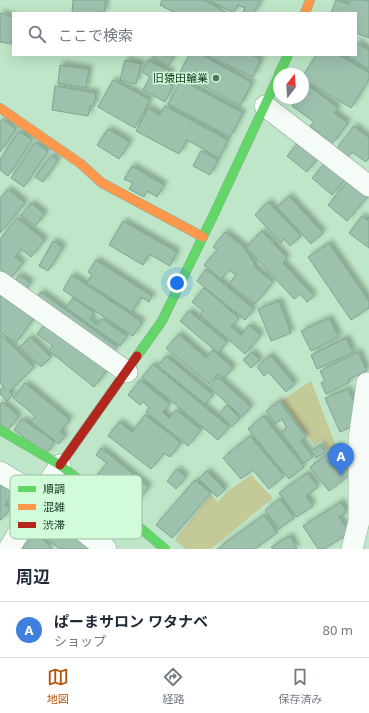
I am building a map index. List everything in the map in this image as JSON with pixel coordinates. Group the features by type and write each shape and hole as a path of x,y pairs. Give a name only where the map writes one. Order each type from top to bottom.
{"street":[{"path":"305,12 310,0"},
{"path":"282,68 288,56"},
{"path":"54,475 162,321 273,88"},
{"path":"265,106 369,186"},
{"path":"0,108 81,164 102,183 203,237"},
{"path":"0,282 127,372"},
{"path":"352,549 359,521 359,439 367,383"},
{"path":"0,430 60,465 73,475"},
{"path":"0,472 10,478"},
{"path":"142,529 165,549"},
{"path":"8,549 14,539"},
{"path":"94,539 106,549"}],"green space":[{"path":"311,381 335,444 328,450 322,440 314,445 282,400"},
{"path":"251,475 273,498 211,549 185,549 175,540 211,495 218,502 228,491"}],"building":[{"path":"73,0 106,0 104,12 72,12"},
{"path":"162,0 203,0 226,12 173,12 160,5"},
{"path":"209,0 261,0 255,12 243,12 245,8 238,5 234,12"},
{"path":"336,0 349,4 350,0 369,1 369,38 357,33 357,12 331,12"},
{"path":"0,13 12,17 12,40 11,44 0,42"},
{"path":"357,43 369,50 369,69 347,56 357,56"},
{"path":"154,56 173,56 168,66"},
{"name":"旧猿田輪業","path":"188,56 204,56 252,83 240,106 180,72"},
{"path":"208,56 254,56 261,59 253,77"},
{"path":"315,56 341,56 369,73 369,79 351,108 309,83 308,68"},
{"path":"125,60 141,64 136,84 120,80"},
{"path":"148,60 171,72 166,82 173,86 165,102 143,90 150,77 142,72"},
{"path":"60,65 89,69 86,88 58,83"},
{"path":"113,80 150,100 135,128 98,107"},
{"path":"181,80 243,113 230,137 168,104"},
{"path":"55,86 96,93 94,106 90,106 88,116 52,110"},
{"path":"309,86 338,108 334,113 348,123 333,143 310,126 314,122 292,106 294,104 309,104"},
{"path":"165,106 228,140 219,158 187,140 179,154 136,131 148,108 160,115"},
{"path":"2,119 16,129 0,152 0,122"},
{"path":"354,126 369,138 369,158 366,162 352,152 348,157 337,148"},
{"path":"108,129 130,142 119,159 97,145"},
{"path":"19,131 32,140 8,176 0,170 0,159"},
{"path":"302,138 321,154 307,172 287,156"},
{"path":"35,142 48,151 24,187 11,178"},
{"path":"201,151 218,160 210,175 193,166"},
{"path":"51,155 58,160 43,182 35,177"},
{"path":"327,161 347,177 332,195 312,178"},
{"path":"132,166 164,185 157,197 147,191 144,197 129,189 133,183 124,179"},
{"path":"351,177 369,195 347,221 328,205"},
{"path":"8,189 25,203 0,233 0,198"},
{"path":"289,196 323,233 311,244 277,207"},
{"path":"268,202 301,236 290,246 284,239 281,243 255,215"},
{"path":"31,203 45,214 35,226 21,215"},
{"path":"362,216 367,220 369,217 369,248 349,233"},
{"path":"17,218 45,240 31,257 21,249 15,257 23,263 11,278 0,269 0,239"},
{"path":"123,221 177,252 170,266 149,254 143,265 109,245"},
{"path":"262,231 287,258 283,263 314,296 307,302 300,294 294,299 246,247"},
{"path":"225,232 243,246 255,265 254,267 273,282 255,304 229,284 236,275 229,270 221,279 204,265 217,250 213,247"},
{"path":"53,241 63,247 48,271 39,266"},
{"path":"329,243 369,301 369,308 351,320 308,257"},
{"path":"96,260 152,296 149,302 141,297 132,312 87,283 92,274 88,272"},
{"path":"206,269 254,309 245,320 197,281"},
{"path":"19,275 31,283 23,293 12,285"},
{"path":"72,275 142,322 133,336 63,290"},
{"path":"204,288 239,318 231,327 241,335 249,325 261,335 245,354 200,315 203,311 192,302"},
{"path":"41,292 117,347 110,356 35,301"},
{"path":"0,294 34,318 16,343 0,332"},
{"path":"73,298 94,313 90,319 97,325 102,319 127,336 120,346 66,308"},
{"path":"279,301 291,333 271,341 258,309"},
{"path":"189,311 227,342 218,353 180,321"},
{"path":"329,318 339,337 311,351 301,331"},
{"path":"48,321 109,368 94,387 49,351 53,346 37,334"},
{"path":"0,334 34,367 9,392 13,395 7,401 0,394 0,390 4,387 0,383"},
{"path":"179,334 206,358 213,350 233,368 224,378 218,374 209,384 166,348"},
{"path":"30,337 51,357 41,367 20,347"},
{"path":"346,338 353,352 317,369 311,355"},
{"path":"252,352 260,360 251,368 243,360"},
{"path":"358,352 367,371 349,379 350,382 326,394 321,383 325,381 320,371"},
{"path":"270,355 295,384 286,392 268,372 264,376 257,367"},
{"path":"166,356 213,395 205,404 158,366"},
{"path":"153,364 229,427 218,440 142,377"},
{"path":"218,377 251,407 242,417 209,387"},
{"path":"140,380 170,404 163,412 169,418 176,410 201,430 188,446 146,412 149,407 143,402 140,405 128,395"},
{"path":"25,383 70,420 60,432 65,436 59,444 31,422 35,416 13,398"},
{"path":"348,389 361,417 355,425 340,432 325,398"},
{"path":"279,401 306,437 301,441 313,457 304,463 281,432 287,428 282,419 275,424 266,411"},
{"path":"2,402 19,416 8,430 0,424 0,404"},
{"path":"227,405 240,418 232,427 219,414"},
{"path":"145,415 181,443 170,457 164,453 151,469 108,436 119,422 132,432"},
{"path":"263,416 304,467 289,479 248,429"},
{"path":"22,419 55,442 46,454 14,430"},
{"path":"250,436 284,476 269,489 253,470 241,479 223,458"},
{"path":"320,445 325,452 316,458 311,451"},
{"path":"338,446 356,470 329,491 310,467"},
{"path":"101,448 134,475 97,475 107,463 96,455"},
{"path":"177,469 186,477 176,489 167,481"},
{"path":"207,471 225,489 217,497 199,479"},
{"path":"307,473 318,487 306,496 313,506 297,517 279,493"},
{"path":"195,480 211,493 172,538 156,525"},
{"path":"142,481 149,487 142,496"},
{"path":"0,484 10,492 10,498 5,505 10,509 0,520"},
{"path":"280,499 294,518 279,529 265,510"},
{"path":"341,502 347,512 339,517 350,533 324,549 318,549 303,526"},
{"path":"264,515 277,533 255,549 217,549"},
{"path":"290,536 297,549 273,549 271,547"},
{"path":"30,539 42,539 53,549 24,549 22,548"},
{"path":"48,539 84,539 95,549 59,549"}],"traffic: fast":[{"path":"282,68 288,56"},
{"path":"137,356 162,321 273,88"},
{"path":"0,430 60,465 73,475"},
{"path":"142,529 165,549"}],"traffic: slow":[{"path":"305,12 310,0"},
{"path":"0,108 81,164 102,183 203,237"}],"traffic: jam":[{"path":"60,465 137,356"}],"place":[{"name":"旧猿田輪業","path":"216,78"},
{"name":"ぱーまサロン ワタナベ","path":"341,476"}]}
